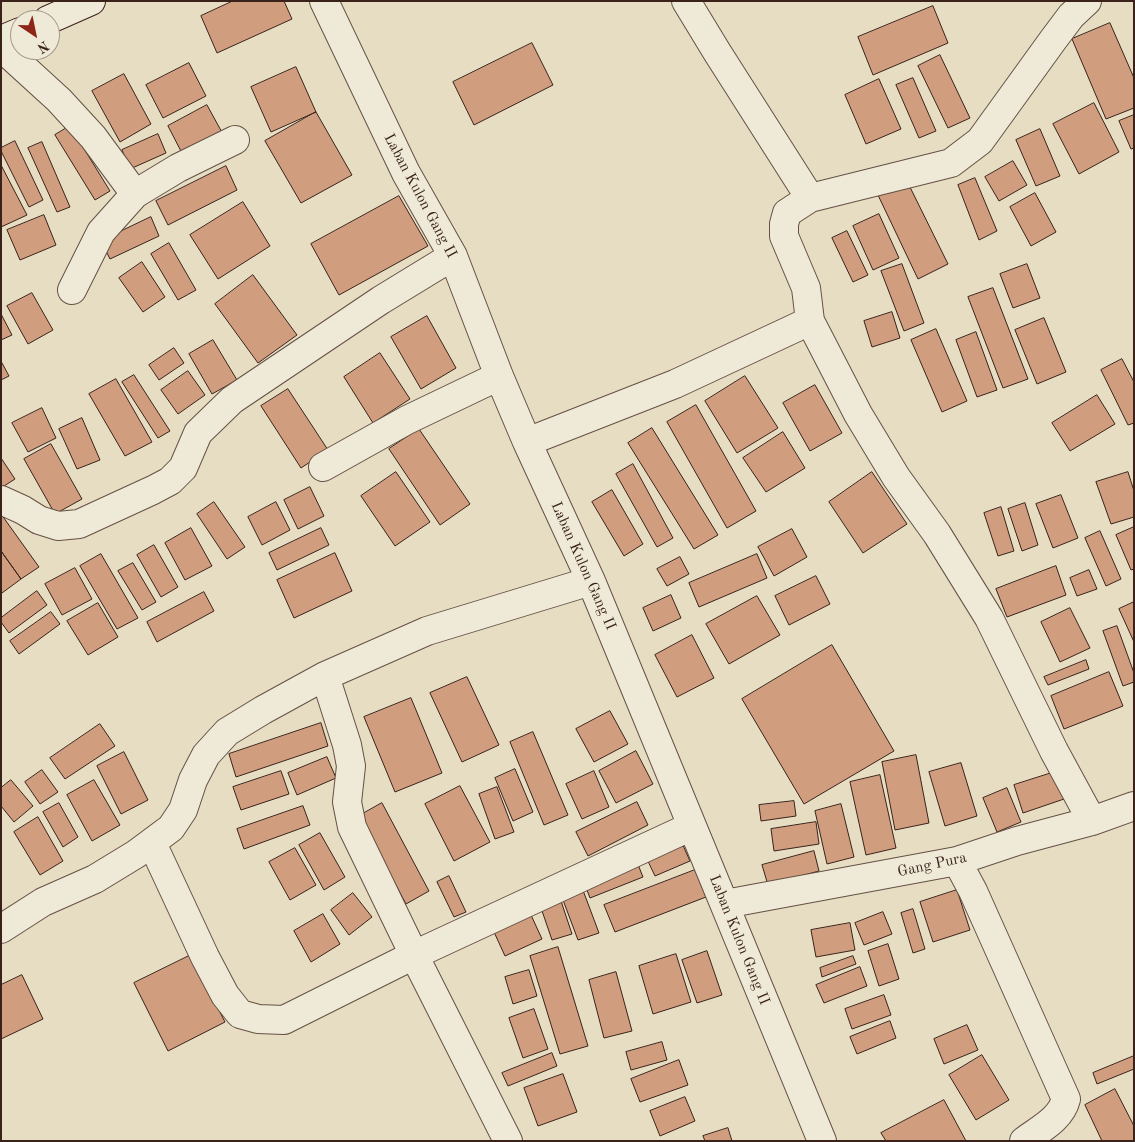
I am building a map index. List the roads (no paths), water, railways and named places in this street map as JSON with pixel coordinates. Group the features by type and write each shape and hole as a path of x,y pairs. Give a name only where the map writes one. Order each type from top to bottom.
{"street":[{"path":"60,15 91,1"},
{"name":"Laban Kulon Gang II","path":"324,1 406,174 453,256 498,376 591,581 822,1141"},
{"path":"686,1 810,198"},
{"path":"1087,1 1071,16 980,141 951,163 810,198 787,213 784,224 784,236 806,288 810,321 858,414 896,477 937,534 989,618 1054,751 1092,821"},
{"path":"1,47 59,100 93,137 135,194"},
{"path":"72,290 101,232 135,194 178,168 235,140"},
{"path":"1,500 39,520 58,526 78,524 154,490 170,481 184,468 198,433 232,400 381,300 453,256"},
{"path":"527,442 675,384 810,321"},
{"path":"323,467 407,420 498,376"},
{"path":"1,930 43,902 95,879 152,843 171,828 183,810 193,780 206,755 227,732 325,676 427,631 591,581"},
{"path":"325,676 347,746 351,766 347,802 352,827 508,1141"},
{"name":"Gang Pura","path":"725,904 957,861 1017,841 1092,821 1134,806"},
{"path":"152,843 225,995 240,1014 258,1019 284,1020 414,955 692,826"},
{"path":"957,861 981,908 1066,1099 1064,1108 1057,1116 1024,1141"}]}
